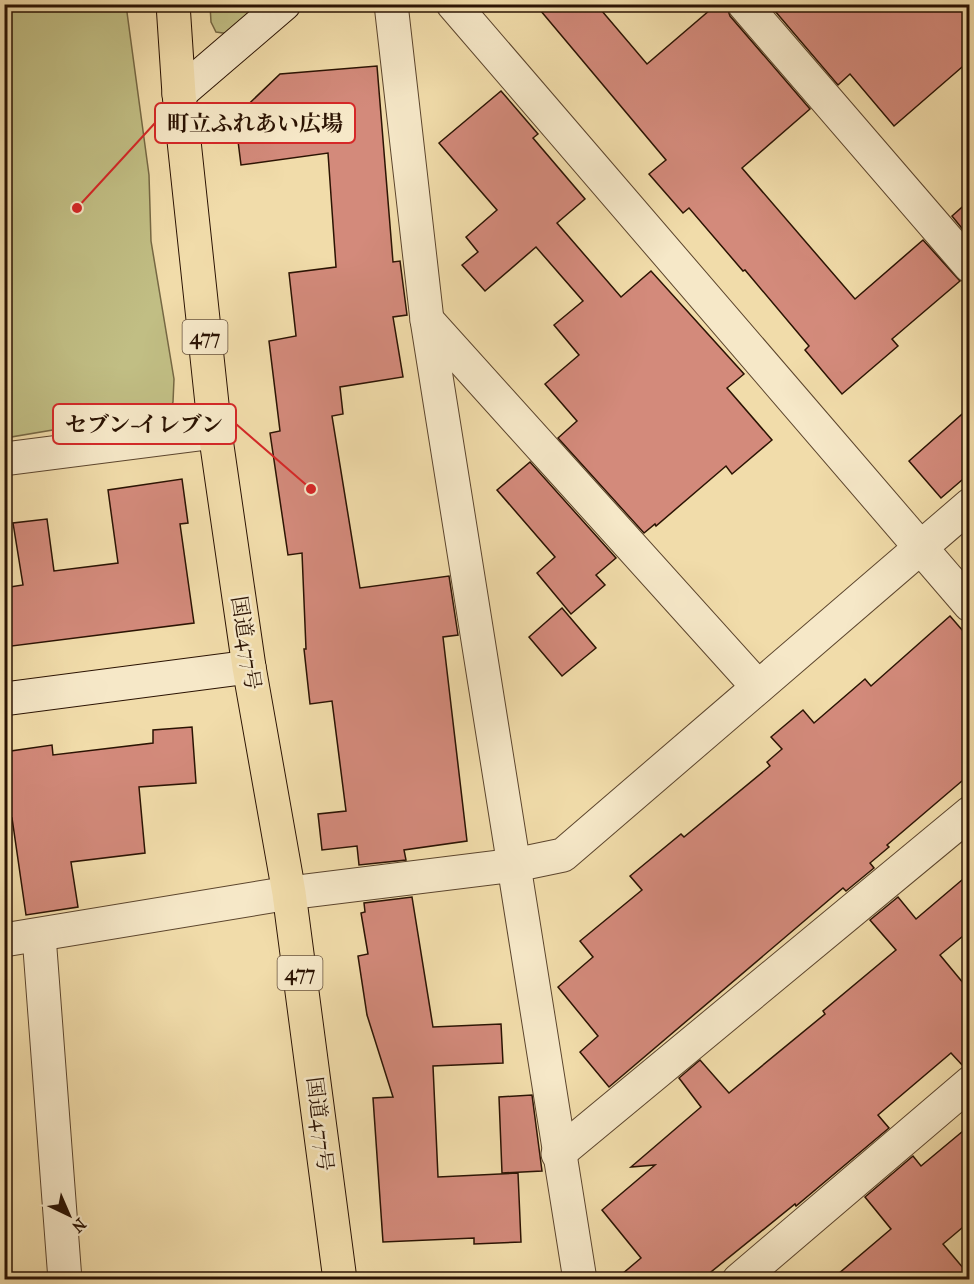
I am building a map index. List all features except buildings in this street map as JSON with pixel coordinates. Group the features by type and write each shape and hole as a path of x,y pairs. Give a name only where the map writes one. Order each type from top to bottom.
{"highway":[{"name":"国道477号","path":"173,4 179,94 215,432 249,668 289,893 340,1280"}],"street":[{"path":"179,94 284,4"},
{"path":"391,4 427,320 515,865 558,1154 580,1280"},
{"path":"453,4 969,604"},
{"path":"744,4 969,266"},
{"path":"427,320 758,687"},
{"path":"4,459 215,432"},
{"path":"4,940 289,893 515,865 563,855 969,505"},
{"path":"4,699 249,668"},
{"path":"558,1154 969,813"},
{"path":"39,936 65,1280"},
{"path":"739,1280 969,1083"}],"shaded area":[{"path":"5,4 126,5 149,175 151,241 174,379 173,402 167,414 151,418 118,419 5,438"},
{"path":"210,5 273,5 237,35 216,32 211,22"}],"place":[{"name":"町立ふれあい広場","path":"77,208"},
{"name":"セブン-イレブン","path":"311,489"}]}
